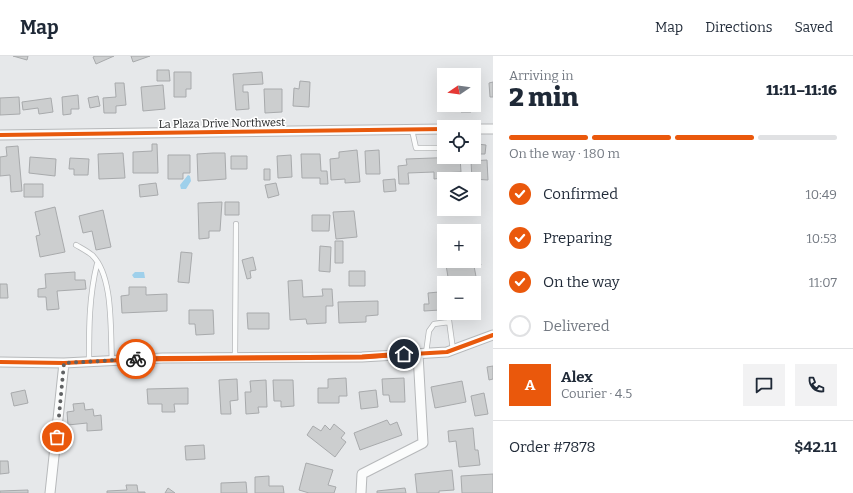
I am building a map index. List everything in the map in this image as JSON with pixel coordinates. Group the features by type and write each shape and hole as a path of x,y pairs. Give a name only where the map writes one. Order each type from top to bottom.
{"street":[{"name":"La Plaza Drive Northwest","path":"0,135 437,129"},
{"path":"481,129 493,129"},
{"path":"0,362 64,363 163,358 362,357 453,350 493,335"},
{"path":"361,493 362,474 422,442 422,353"},
{"path":"50,493 64,363"}],"lane":[{"path":"412,130 416,148 437,148"},
{"path":"235,357 236,224"},
{"path":"76,245 93,256 108,289 112,360"},
{"path":"89,362 89,314 92,286 97,264"},
{"path":"422,353 429,332 434,324 449,322 453,350"}],"water":[{"path":"188,175 190,176 191,181 186,189 181,189 180,185"},
{"path":"135,272 144,272 145,278 134,278 132,275"}],"building":[{"path":"13,56 28,56 27,60"},
{"path":"114,56 96,64 93,57"},
{"path":"131,56 150,56 133,62"},
{"path":"157,70 169,70 170,81 157,81"},
{"path":"174,72 191,72 191,89 186,89 186,97 174,97"},
{"path":"262,72 263,84 243,85 243,92 248,92 249,109 236,110 233,74"},
{"path":"300,81 310,82 309,107 293,106 294,88 299,89"},
{"path":"493,82 493,97 490,97 489,83"},
{"path":"115,83 124,83 126,105 116,106 116,113 104,113 103,98 116,97"},
{"path":"163,85 165,109 143,111 141,87"},
{"path":"264,89 282,89 282,112 265,113"},
{"path":"78,95 79,109 71,109 71,114 63,115 62,97"},
{"path":"98,96 100,106 90,108 88,98"},
{"path":"19,97 20,114 0,115 0,98"},
{"path":"51,98 53,112 39,114 38,108 23,110 22,102"},
{"path":"152,144 157,144 158,173 133,173 133,152 152,151"},
{"path":"481,144 486,145 485,154 481,154"},
{"path":"18,146 22,191 11,192 10,175 0,176 0,157 7,156 6,147"},
{"path":"357,150 360,182 345,183 345,179 331,180 330,159 339,158 339,152"},
{"path":"379,150 380,174 366,174 365,151"},
{"path":"123,153 125,178 99,179 98,154"},
{"path":"225,153 226,179 198,181 197,154"},
{"path":"301,154 320,154 321,171 327,171 328,184 320,184 320,178 302,178"},
{"path":"168,155 190,155 190,173 183,173 183,179 168,179"},
{"path":"291,155 292,177 278,178 277,156"},
{"path":"231,156 247,156 247,169 231,169"},
{"path":"30,157 56,159 55,176 29,173"},
{"path":"70,158 89,159 88,175 74,175 74,169 69,169"},
{"path":"437,158 437,164 460,164 461,172 437,172 437,179 434,179 434,172 408,173 409,184 399,184 398,166 407,165 406,159"},
{"path":"481,160 487,160 488,180 481,180 481,172 472,172 471,164 481,164"},
{"path":"264,169 270,169 270,180 264,180"},
{"path":"395,179 396,191 384,192 383,180"},
{"path":"156,183 158,195 140,197 139,185"},
{"path":"276,183 279,195 268,198 265,185"},
{"path":"24,184 43,184 43,197 24,197"},
{"path":"222,202 220,231 209,231 209,238 199,239 198,203"},
{"path":"225,202 239,202 239,215 225,215"},
{"path":"55,207 65,252 40,257 36,236 40,235 35,212"},
{"path":"103,210 111,247 96,250 92,231 83,233 79,216"},
{"path":"354,211 357,237 336,239 333,212"},
{"path":"312,215 330,215 329,231 312,231"},
{"path":"335,241 343,241 343,263 335,263"},
{"path":"320,246 331,247 330,272 319,271"},
{"path":"181,252 192,253 189,283 178,282"},
{"path":"253,257 256,270 250,271 251,278 247,279 242,260"},
{"path":"446,268 474,268 476,276 448,276"},
{"path":"349,271 365,271 365,286 349,286"},
{"path":"75,272 75,280 85,280 86,289 57,291 59,309 47,310 46,297 38,297 38,289 46,288 45,274"},
{"path":"302,280 303,297 323,296 322,289 332,289 333,306 326,306 326,323 307,324 306,319 290,320 288,281"},
{"path":"0,284 7,284 8,298 0,298"},
{"path":"129,287 146,287 146,295 167,294 167,311 122,313 121,296 129,295"},
{"path":"437,292 437,310 424,311 424,304 429,304 428,293"},
{"path":"378,301 378,315 366,316 366,322 339,323 338,302"},
{"path":"189,310 213,310 214,334 196,335 195,324 189,324"},
{"path":"247,313 269,313 269,329 248,329"},
{"path":"493,366 493,379 489,380 487,367"},
{"path":"346,378 347,396 339,396 339,403 318,403 318,388 328,388 328,379"},
{"path":"404,378 405,402 390,402 389,395 383,395 382,379"},
{"path":"237,379 238,400 230,401 231,414 221,414 219,380"},
{"path":"266,380 267,407 258,407 259,413 246,414 245,392 251,392 250,381"},
{"path":"273,380 293,380 294,406 281,407 281,401 274,401"},
{"path":"462,381 466,402 435,408 431,387"},
{"path":"188,388 188,404 174,404 175,412 162,412 162,404 148,404 147,389"},
{"path":"25,390 28,403 14,406 11,393"},
{"path":"376,390 378,407 361,409 359,392"},
{"path":"484,393 488,414 475,416 471,396"},
{"path":"84,403 85,410 93,409 94,416 101,415 102,430 87,431 87,423 68,425 67,412 74,411 73,404"},
{"path":"387,420 390,425 397,422 402,435 360,450 354,433"},
{"path":"334,424 345,433 341,438 346,442 335,457 307,435 313,426 321,431 325,425 330,430"},
{"path":"473,428 475,450 478,450 480,465 459,467 456,441 449,442 448,431"},
{"path":"204,445 205,459 186,460 185,446"},
{"path":"0,461 8,461 9,473 0,474"},
{"path":"306,463 333,470 328,485 336,487 334,493 309,493 299,490"},
{"path":"452,470 454,490 439,491 439,493 417,493 415,474"},
{"path":"493,474 493,493 462,493 461,476"},
{"path":"269,476 269,486 283,486 284,493 255,493 255,477"},
{"path":"246,482 247,493 221,493 221,483"},
{"path":"126,485 137,485 138,492 145,493 107,493 107,491 127,490"},
{"path":"168,488 175,493 165,493"},
{"path":"405,488 406,493 377,493 377,491"},
{"path":"28,490 28,493 0,493 0,491"}],"cycle path":[{"path":"0,135 437,129"},
{"path":"0,362 64,363 163,358 362,357 447,352 493,335"}],"way so far":[{"path":"57,437 64,363 136,359"}],"route":[{"path":"136,359 362,357 404,354"}]}
